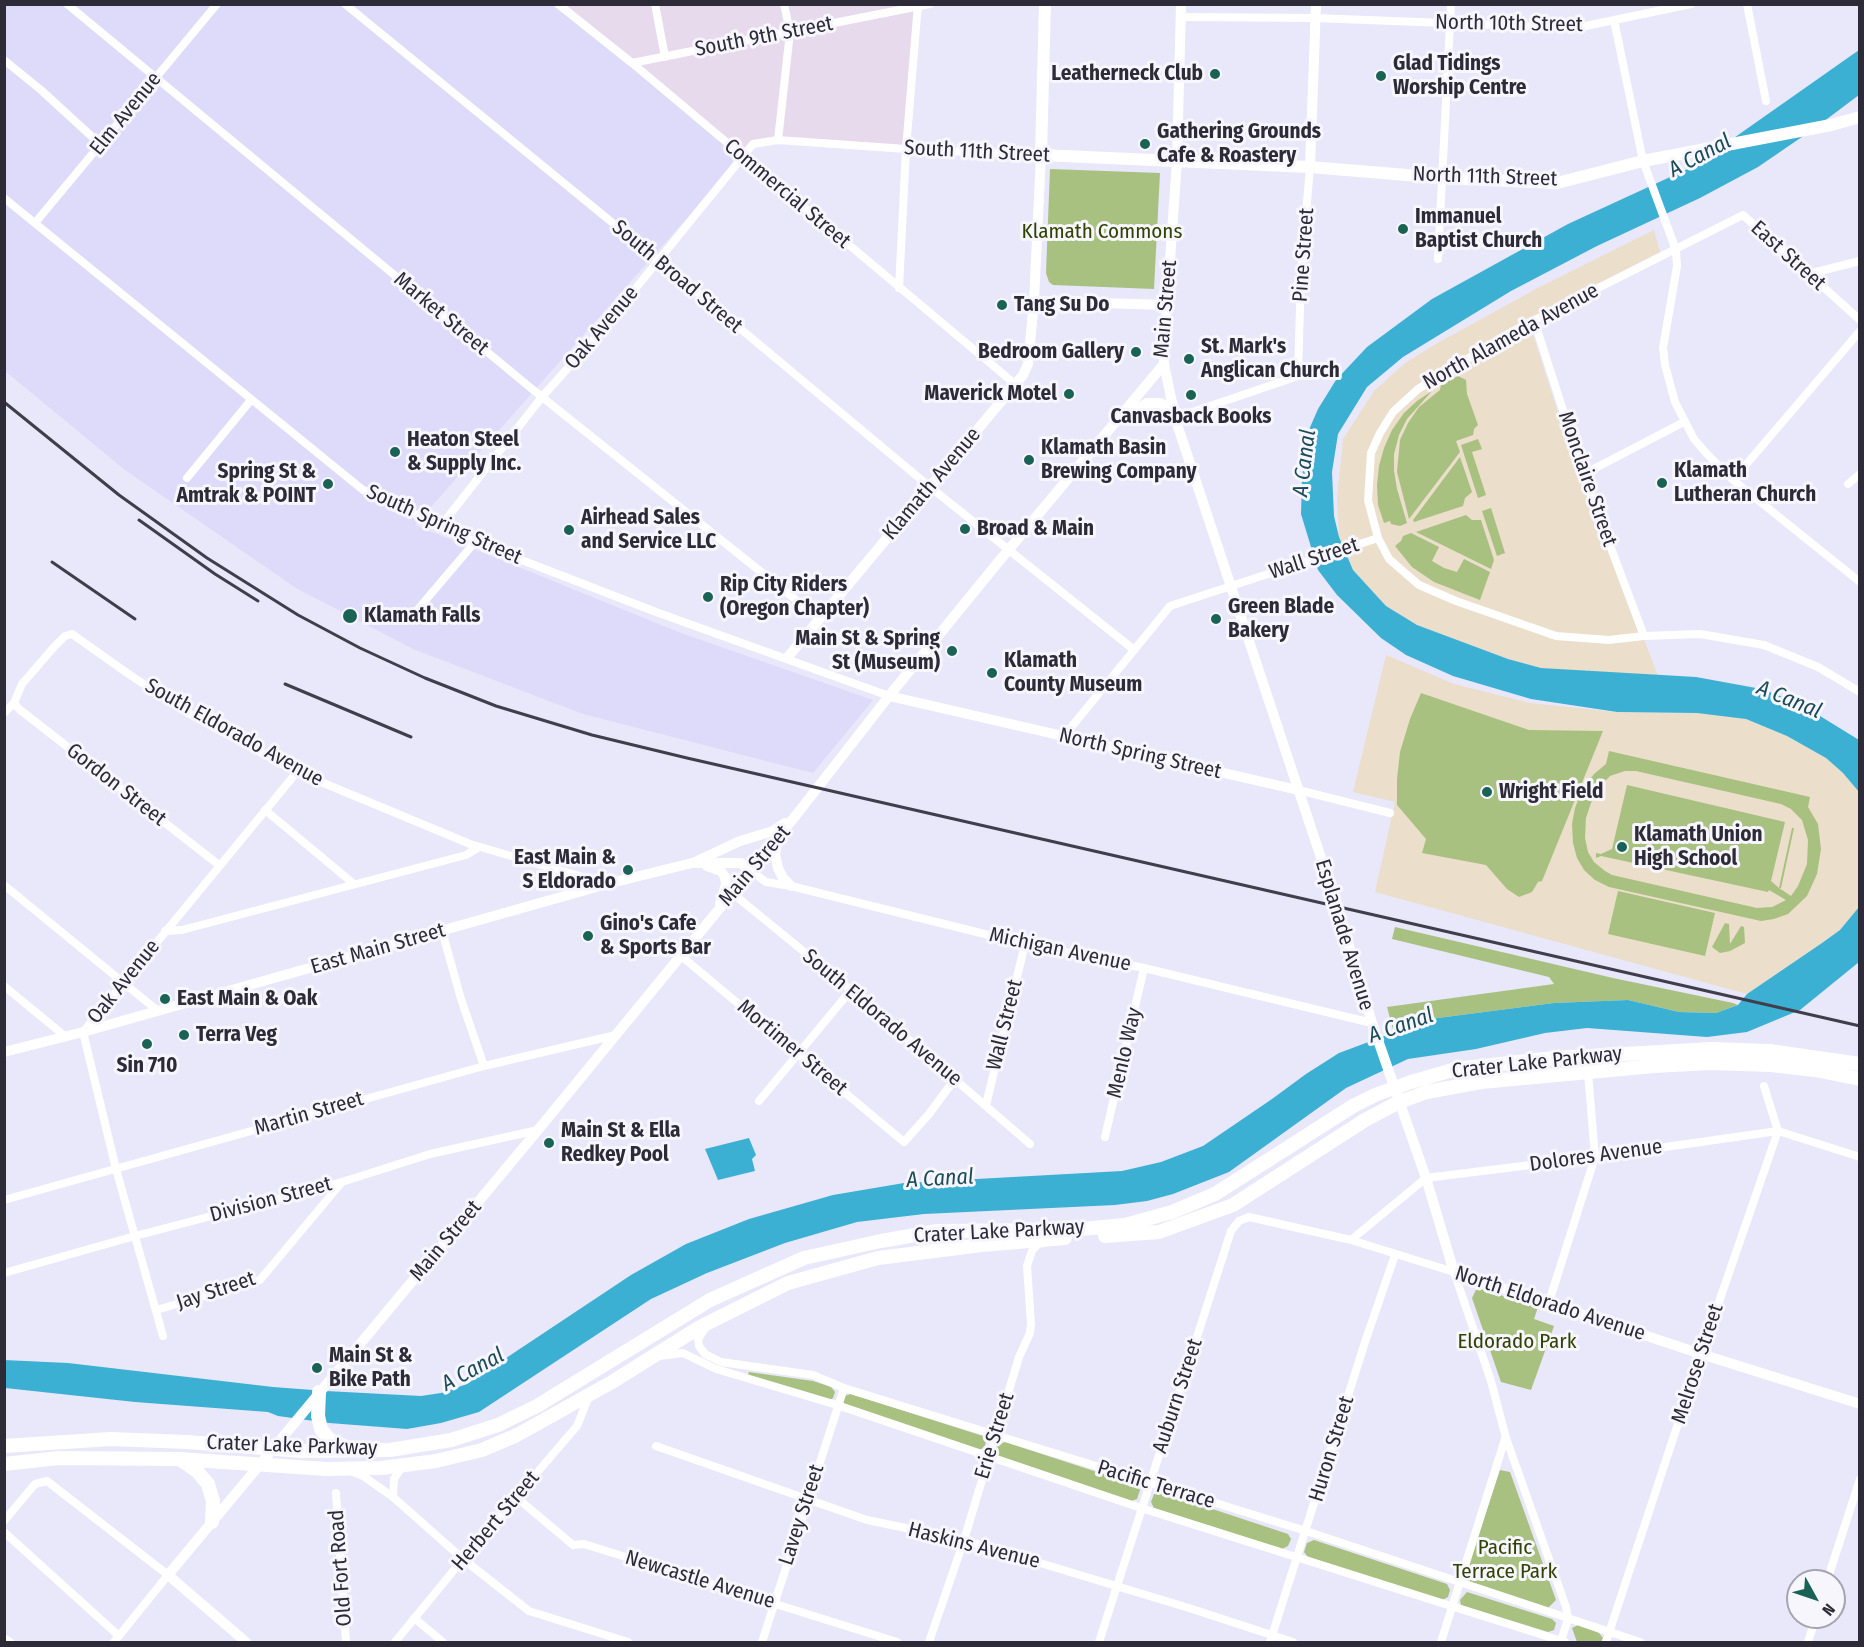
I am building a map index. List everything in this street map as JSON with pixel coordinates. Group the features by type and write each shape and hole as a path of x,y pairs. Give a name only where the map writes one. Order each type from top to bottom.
{"main road":[{"name":"Klamath Avenue","path":"1041,155 1045,4"},
{"name":"North 11th Street","path":"1177,161 1557,183 1643,161 1832,125 1860,117"},
{"name":"South 11th Street","path":"1041,155 1177,161"},
{"name":"Crater Lake Parkway","path":"4,1446 111,1439 302,1451 390,1450 451,1440 498,1425 537,1406 710,1300 804,1258 938,1231 1071,1230 1125,1225 1172,1212 1215,1194 1353,1106 1394,1088 1456,1069 1554,1058 1712,1049 1769,1051 1860,1064"},
{"name":"Crater Lake Parkway","path":"4,1464 59,1458 179,1459 344,1469 381,1468 436,1461 482,1450 517,1435 710,1322 788,1283 878,1258 982,1245 1159,1232 1233,1205 1365,1120 1399,1102 1427,1092 1481,1082 1710,1063 1761,1064 1815,1070 1860,1079"},
{"path":"324,1387 318,1416 321,1429 329,1439 353,1450"},
{"path":"179,1459 197,1471 208,1484 213,1501 212,1522"}],"street":[{"name":"Market Street","path":"67,4 542,397 820,619"},
{"name":"Elm Avenue","path":"35,223 217,4"},
{"name":"South Broad Street","path":"345,4 658,260 930,487 1133,649"},
{"name":"Commercial Street","path":"558,4 632,63 1015,384"},
{"path":"655,4 665,57"},
{"path":"778,140 790,32 784,4"},
{"name":"South 9th Street","path":"632,63 930,4"},
{"name":"Main Street","path":"117,1639 259,1464 751,871 889,696 1164,364 1177,161 1181,4"},
{"name":"Pine Street","path":"1174,415 1298,376 1301,272 1310,167 1316,4"},
{"path":"1438,260 1451,4"},
{"name":"North 10th Street","path":"1181,17 1315,18 1576,28 1691,4"},
{"path":"1747,4 1766,101"},
{"path":"898,288 906,149 919,6"},
{"path":"1614,20 1643,161 1676,250 1675,282 1663,348 1668,383 1684,422 1694,439 1733,480 1860,582"},
{"path":"4,60 41,90 101,145"},
{"name":"Oak Avenue","path":"440,526 542,397 601,331 742,156 753,144 778,140"},
{"name":"South 11th Street","path":"778,140 1041,155"},
{"name":"Klamath Avenue","path":"787,658 1015,384 1028,364 1034,301 1041,155"},
{"name":"South Spring Street","path":"4,198 363,490 475,542 656,612 889,696"},
{"name":"East Street","path":"1712,231 1743,215 1860,320"},
{"name":"North Alameda Avenue","path":"1712,231 1534,320 1418,389 1394,412 1380,433 1371,453 1368,500 1378,538 1389,559 1419,585 1557,636 1609,640 1700,634 1764,645 1818,667 1860,692"},
{"path":"1808,274 1860,261"},
{"path":"1034,301 1168,305"},
{"name":"Monclaire Street","path":"1534,320 1584,474 1620,577 1644,636"},
{"path":"1733,480 1860,332"},
{"name":"Esplanade Avenue","path":"1164,364 1174,415 1229,586 1339,912 1376,1037 1426,1178 1454,1272 1491,1381 1506,1438 1566,1607 1568,1619"},
{"path":"187,478 251,400"},
{"path":"1114,424 1147,403 1161,403 1174,415"},
{"path":"1584,474 1684,422"},
{"path":"1848,484 1860,474"},
{"name":"Wall Street","path":"1065,736 1170,606 1378,538"},
{"path":"413,615 475,542"},
{"name":"South Eldorado Avenue","path":"4,713 14,703 22,684 54,647 65,636 72,634 188,713 297,772 479,846 608,884"},
{"name":"North Spring Street","path":"889,696 1390,813"},
{"name":"Gordon Street","path":"14,703 219,865"},
{"name":"Oak Avenue","path":"163,1336 116,1169 83,1032 297,772"},
{"path":"265,810 354,884"},
{"path":"692,863 740,841 774,831 797,814"},
{"path":"778,838 775,854 778,868 791,886"},
{"path":"165,931 182,930 466,855 479,846"},
{"name":"East Main Street","path":"4,1053 608,884 692,863 741,862 751,871"},
{"path":"692,863 713,867 725,877 726,884 718,910"},
{"name":"Michigan Avenue","path":"751,871 766,882 791,886 1025,944 1144,968 1372,1023"},
{"path":"4,885 158,1011"},
{"name":"South Eldorado Avenue","path":"732,893 851,990 1030,1144"},
{"path":"442,930 461,999 484,1066"},
{"name":"Wall Street","path":"986,1105 1025,944"},
{"name":"Mortimer Street","path":"680,955 904,1142"},
{"name":"Menlo Way","path":"1105,1137 1144,968"},
{"path":"4,986 66,1036"},
{"path":"759,1101 851,990"},
{"name":"Martin Street","path":"4,1200 484,1066 616,1035"},
{"path":"1549,1302 1595,1157 1588,1072"},
{"name":"Wall Street","path":"904,1142 955,1079"},
{"path":"1764,1086 1778,1131"},
{"name":"Division Street","path":"4,1273 342,1182 430,1154 538,1130"},
{"name":"Dolores Avenue","path":"1426,1178 1778,1131 1860,1157"},
{"name":"Melrose Street","path":"1606,1642 1701,1354 1778,1131"},
{"path":"1351,1240 1426,1178"},
{"name":"Jay Street","path":"156,1310 260,1280 342,1182"},
{"name":"North Eldorado Avenue","path":"1239,1221 1249,1217 1351,1240 1860,1404"},
{"name":"Auburn Street","path":"1099,1642 1231,1231 1239,1221"},
{"name":"Erie Street","path":"929,1642 964,1540 1019,1357 1029,1333 1031,1324 1027,1266 1032,1251 1038,1244 1052,1239"},
{"name":"Huron Street","path":"1271,1639 1365,1342 1395,1255"},
{"name":"Pacific Terrace","path":"710,1322 698,1339 699,1346 705,1354 721,1362 813,1375 844,1388 1306,1531 1458,1584 1640,1642"},
{"name":"Pacific Terrace","path":"652,1357 683,1353 716,1370 837,1406 1141,1508 1563,1642"},
{"name":"Lavey Street","path":"762,1642 844,1388"},
{"name":"Herbert Street","path":"395,1642 577,1426 590,1394"},
{"path":"1441,1642 1506,1438"},
{"name":"Haskins Avenue","path":"656,1446 867,1520 964,1540 1189,1608 1271,1639 1293,1642"},
{"path":"393,1497 394,1479 404,1465"},
{"path":"344,1469 363,1476 393,1497 463,1559 530,1611 628,1642"},
{"path":"1831,1569 1860,1479"},
{"path":"4,1521 35,1484 47,1481 168,1575 246,1642"},
{"name":"Old Fort Road","path":"336,1493 346,1642"},
{"name":"Newcastle Avenue","path":"516,1497 573,1545 584,1544 897,1642"},
{"path":"4,1532 117,1639"},
{"path":"414,1618 443,1642"},
{"path":"1563,1642 1568,1619"},
{"path":"4,1638 10,1642"}],"shaded area":[{"path":"4,5 557,5 742,156 415,525 681,633 873,700 813,773 583,714 413,649 296,588 125,470 5,371"},
{"path":"558,5 929,5 919,7 906,149 778,140 753,144 742,156"},
{"path":"1654,230 1660,252 1528,319 1559,416 1658,676 1541,668 1508,659 1417,625 1386,606 1353,570 1339,537 1337,498 1343,439 1374,391 1404,364 1434,345 1536,289"},
{"name":"Klamath Union High School","path":"1386,655 1454,684 1530,703 1617,712 1725,715 1745,719 1787,736 1826,758 1859,792 1859,907 1840,930 1747,994 1375,892 1395,802 1353,792"}],"green space":[{"name":"Klamath Commons","path":"1050,169 1160,173 1154,289 1053,285 1049,282 1046,273"},
{"path":"1458,376 1466,380 1467,394 1478,425 1473,435 1456,441 1460,452 1409,519 1397,472 1400,440 1419,407 1440,390 1441,385"},
{"path":"1432,391 1407,419 1399,435 1394,454 1397,489 1407,523 1400,526 1391,524 1390,521 1384,523 1378,505 1377,485 1384,448 1392,430 1404,413"},
{"path":"1478,439 1482,449 1472,452 1486,495 1478,498 1461,445"},
{"path":"1460,457 1472,492 1465,498 1463,506 1414,522 1413,520"},
{"path":"1491,508 1505,553 1497,556 1482,511"},
{"path":"1466,515 1472,520 1481,520 1494,560 1491,569 1416,532"},
{"path":"1411,533 1439,547 1432,561 1444,568 1457,572 1464,559 1490,572 1480,600 1434,582 1412,567 1395,546 1403,536"},
{"name":"Wright Field","path":"1421,693 1529,730 1603,731 1542,881 1538,882 1532,892 1519,897 1507,889 1486,865 1422,853 1426,839 1397,805 1400,752"},
{"path":"1609,751 1810,797 1808,807 1818,824 1821,849 1817,874 1807,896 1788,914 1761,921 1609,887 1595,880 1584,870 1577,858 1572,824 1582,790 1594,774 1606,764","holes":["1625,771 1636,771 1781,804 1791,809 1802,820 1808,840 1807,864 1791,896 1771,881 1785,822 1627,785 1612,849 1601,854 1596,853 1596,858 1601,856 1768,892 1769,890 1786,900 1772,907 1757,908 1612,875 1594,862 1588,852 1585,838 1586,818 1592,800 1600,786 1610,776"]},
{"path":"1792,828 1794,828 1781,888 1779,888"},
{"path":"1618,891 1715,913 1705,956 1608,934"},
{"path":"1725,923 1729,924 1730,944 1741,926 1744,927 1745,943 1730,951 1720,953 1712,947"},
{"path":"1395,927 1738,1005 1716,1013 1679,1012 1628,1000 1554,1003 1430,1019 1394,1033 1387,1007 1554,984 1549,977 1392,939"},
{"name":"Eldorado Park","path":"1481,1289 1538,1307 1534,1319 1554,1326 1531,1390 1501,1382 1472,1298 1476,1290"},
{"path":"749,1372 813,1381 831,1387 835,1392 829,1401 748,1375"},
{"path":"851,1394 983,1436 986,1442 984,1448 978,1450 842,1403 844,1396"},
{"path":"1005,1442 1137,1485 1140,1490 1137,1499 1131,1501 999,1459 995,1452 997,1445"},
{"name":"Pacific Terrace Park","path":"1500,1470 1510,1472 1556,1600 1548,1608 1463,1582"},
{"path":"1161,1492 1288,1534 1291,1539 1288,1546 1282,1549 1154,1508 1151,1502 1154,1494"},
{"path":"1314,1540 1447,1584 1450,1590 1448,1597 1442,1600 1308,1557 1304,1552 1307,1543"},
{"path":"1467,1592 1552,1619 1556,1623 1554,1630 1548,1632 1461,1605 1460,1600"},
{"path":"1578,1625 1599,1633 1603,1638 1601,1642 1577,1642 1572,1628"}],"water":[{"name":"A Canal","path":"1859,50 1859,95 1758,167 1511,291 1403,357 1367,387 1338,434 1332,472 1334,516 1339,537 1353,570 1386,606 1417,625 1508,659 1541,668 1696,677 1776,694 1812,711 1859,740 1859,792 1826,758 1787,736 1746,719 1697,713 1617,712 1531,699 1453,676 1406,655 1381,638 1337,595 1318,570 1301,514 1302,478 1308,432 1318,409 1336,380 1367,347 1432,299 1568,224 1694,166"},
{"path":"1859,907 1859,962 1800,1010 1747,1032 1707,1037 1587,1028 1545,1033 1476,1049 1408,1059 1346,1088 1229,1172 1173,1194 1147,1201 1115,1205 924,1214 857,1222 785,1243 707,1273 651,1299 479,1412 441,1423 407,1429 329,1423 278,1416 268,1412 135,1402 5,1388 4,1360 68,1363 273,1387 421,1396 441,1393 467,1384 631,1275 686,1244 749,1219 833,1195 904,1183 1122,1171 1161,1162 1203,1146 1339,1053 1430,1019 1554,1003 1628,1000 1679,1012 1716,1013 1738,1005 1747,994 1840,930"},
{"path":"749,1138 756,1155 752,1159 755,1171 718,1180 705,1149"}],"railway":[{"path":"4,402 119,495 207,558 298,615 360,648 425,678 496,706 592,735 687,758 1860,1026"},
{"path":"139,520 215,574 258,601"},
{"path":"52,562 135,619"},
{"path":"285,684 411,737"}],"place":[{"name":"Leatherneck Club","path":"1215,74"},
{"name":"Glad Tidings Worship Centre","path":"1381,76"},
{"name":"Gathering Grounds Cafe & Roastery","path":"1145,144"},
{"name":"Immanuel Baptist Church","path":"1403,229"},
{"name":"Tang Su Do","path":"1002,305"},
{"name":"Bedroom Gallery","path":"1136,352"},
{"name":"St. Mark's Anglican Church","path":"1189,359"},
{"name":"Maverick Motel","path":"1069,394"},
{"name":"Canvasback Books","path":"1191,395"},
{"name":"Heaton Steel & Supply Inc.","path":"395,452"},
{"name":"Klamath Basin Brewing Company","path":"1029,460"},
{"name":"Klamath Lutheran Church","path":"1662,483"},
{"name":"Spring St & Amtrak & POINT","path":"328,484"},
{"name":"Broad & Main","path":"965,529"},
{"name":"Airhead Sales and Service LLC","path":"569,530"},
{"name":"Rip City Riders (Oregon Chapter)","path":"708,597"},
{"name":"Klamath Falls","path":"350,616"},
{"name":"Green Blade Bakery","path":"1216,619"},
{"name":"Main St & Spring St (Museum)","path":"952,651"},
{"name":"Klamath County Museum","path":"992,673"},
{"name":"Wright Field","path":"1487,792"},
{"name":"Klamath Union High School","path":"1622,847"},
{"name":"East Main & S Eldorado","path":"628,870"},
{"name":"Gino's Cafe & Sports Bar","path":"588,936"},
{"name":"East Main & Oak","path":"165,999"},
{"name":"Terra Veg","path":"184,1035"},
{"name":"Sin 710","path":"147,1044"},
{"name":"Main St & Ella Redkey Pool","path":"549,1143"},
{"name":"Main St & Bike Path","path":"317,1368"}]}
